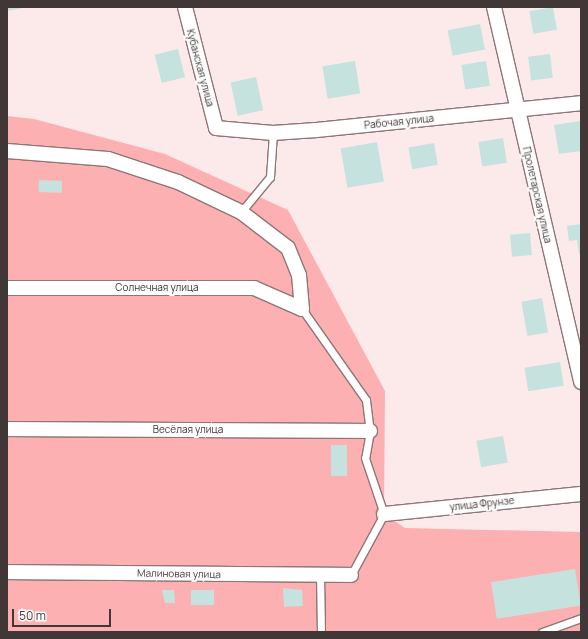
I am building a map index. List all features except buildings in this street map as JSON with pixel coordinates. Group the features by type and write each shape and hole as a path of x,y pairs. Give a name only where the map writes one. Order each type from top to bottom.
{"street":[{"name":"Кубанская улица","path":"185,7 216,128"},
{"name":"Пролетарская улица","path":"494,7 581,382"},
{"name":"Рабочая улица","path":"216,128 273,133 581,103"},
{"path":"7,152 108,159 178,182 241,212 288,248 299,275 302,309"},
{"name":"Солнечная улица","path":"7,288 254,288 302,309"},
{"name":"Весёлая улица","path":"7,429 370,431"},
{"name":"улица Фрунзе","path":"384,514 581,494"},
{"name":"Малиновая улица","path":"7,572 351,575"}],"lane":[{"path":"241,212 270,177 273,133"},
{"path":"302,309 366,400 370,431 366,458 384,514 351,575"},
{"path":"320,575 321,632"},
{"path":"542,632 581,618"}],"shaded area":[{"path":"7,116 34,119 165,154 288,210 385,391 384,514 405,528 581,532 581,632 7,632"}]}
